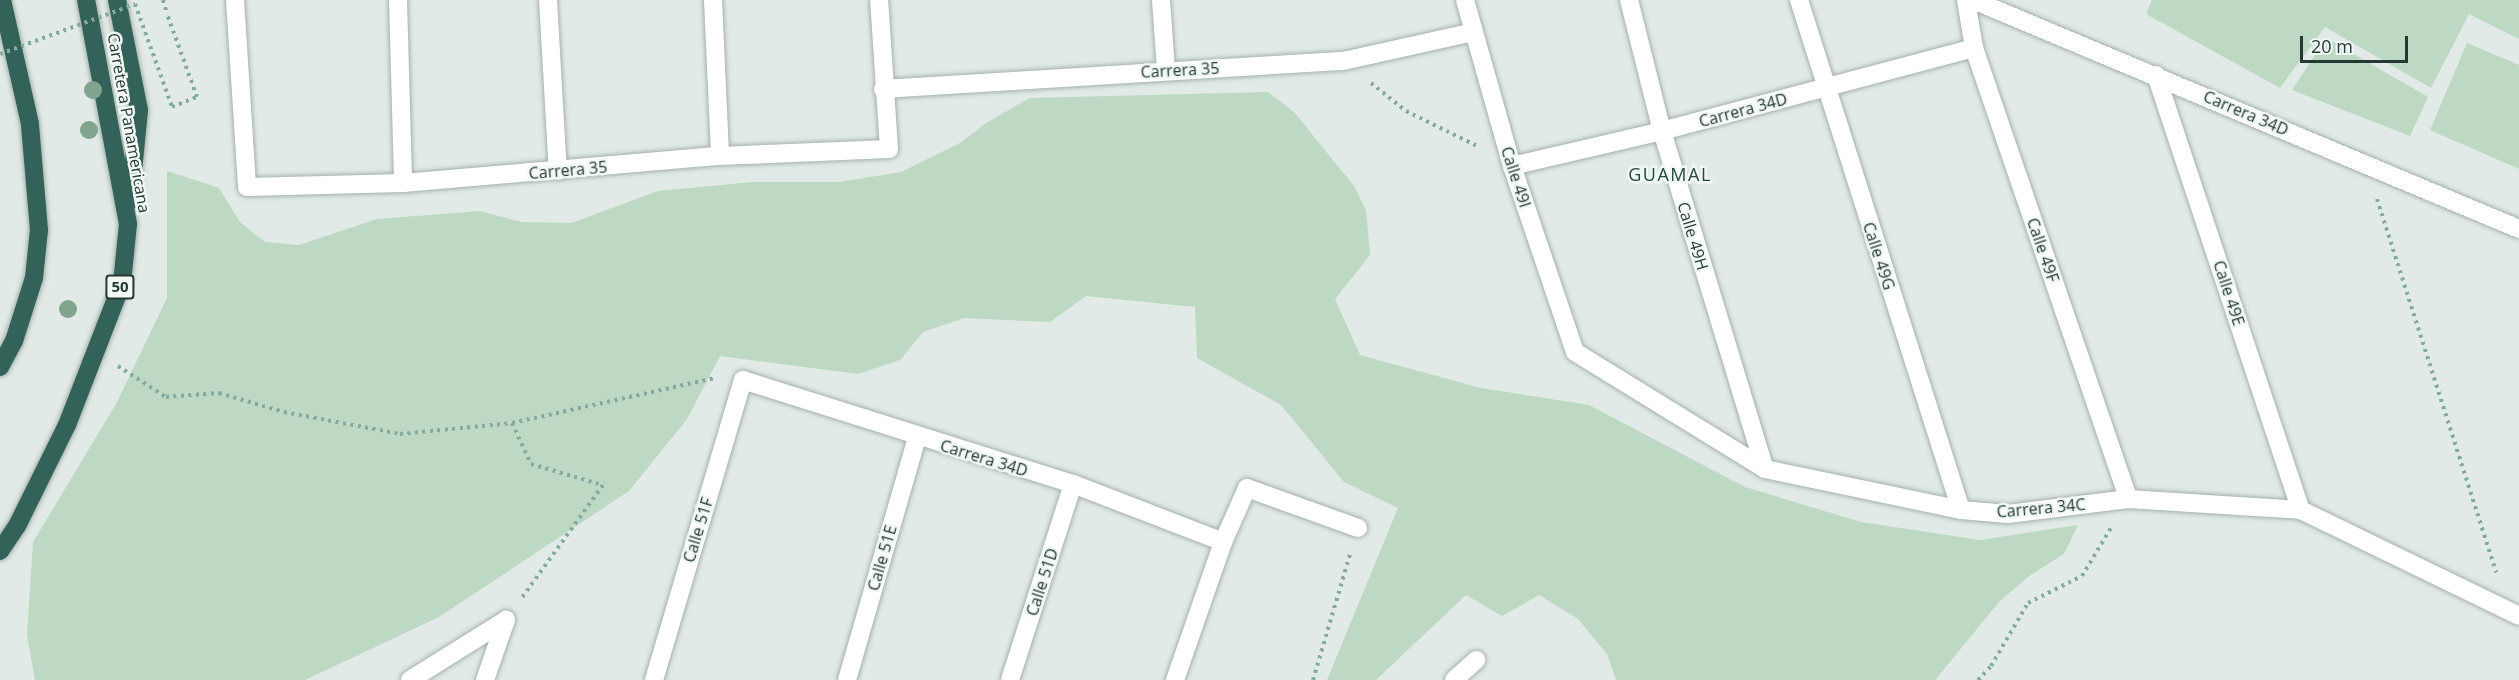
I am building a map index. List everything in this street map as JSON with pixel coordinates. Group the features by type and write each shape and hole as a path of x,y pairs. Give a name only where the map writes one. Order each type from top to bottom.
{"highway":[{"path":"0,367 14,340 34,278 39,230 30,124 2,0"},
{"name":"Carretera Panamericana","path":"0,551 18,524 67,425 122,283 128,224 86,0"},
{"path":"117,0 139,110 128,224"}],"street":[{"name":"Carrera 35","path":"235,0 247,187 403,183 720,156 889,149 883,89 1342,61 1474,32"},
{"path":"398,0 403,183"},
{"path":"548,0 558,171"},
{"path":"713,0 720,156"},
{"path":"879,0 883,89"},
{"path":"1161,0 1166,70"},
{"name":"Calle 49I","path":"1465,0 1512,166 1575,352"},
{"name":"Calle 49H","path":"1629,0 1662,131 1765,469"},
{"name":"Calle 49G","path":"1799,0 1825,89 1961,510"},
{"name":"Calle 49F","path":"1966,0 1974,48 2128,499"},
{"name":"Carrera 34D","path":"1973,0 2519,229"},
{"name":"Carrera 34D","path":"1512,166 1662,131 1974,48"},
{"name":"Calle 49E","path":"2156,75 2301,510"},
{"name":"Carrera 34C","path":"1575,352 1765,469 1961,510 2008,514 2128,499 2301,510 2513,613"},
{"name":"Carrera 34D","path":"743,380 916,437 1073,484 1223,543"},
{"name":"Calle 51F","path":"654,680 743,380"},
{"name":"Calle 51E","path":"847,680 916,437"},
{"name":"Calle 51D","path":"1011,680 1073,484"},
{"path":"1175,680 1223,543 1247,488 1358,528"},
{"path":"410,680 506,620"},
{"path":"485,680 506,620"},
{"path":"1454,680 1476,660"}],"path":[{"path":"0,54 135,4 172,107 197,97 163,0"},
{"path":"1342,61 1406,111 1512,166"},
{"path":"2366,164 2513,613"},
{"path":"97,352 166,398 219,393 284,412 400,434 512,423 715,378 743,380"},
{"path":"506,620 603,485 531,464 512,423"},
{"path":"1978,680 1991,666 2028,603 2082,576 2128,499"},
{"path":"1313,680 1358,528"}],"green space":[{"path":"2152,0 2519,0 2519,39 2469,14 2431,88 2325,27 2280,88 2146,14"},
{"path":"2326,38 2428,97 2410,136 2292,90"},
{"path":"2467,43 2519,65 2519,169 2430,130"},
{"path":"1268,92 1294,112 1354,186 1366,210 1370,255 1335,299 1360,355 1481,388 1589,405 1745,487 1861,522 1980,540 2078,525 2064,554 2029,576 2000,601 1935,680 1616,680 1607,654 1578,619 1539,595 1502,616 1466,595 1376,680 1327,680 1398,508 1344,482 1281,405 1197,358 1195,307 1086,296 1050,322 964,318 923,332 900,360 858,374 720,356 687,419 629,491 439,617 305,680 35,680 27,635 33,542 116,404 167,298 167,171 219,188 240,222 265,242 299,245 377,219 480,211 521,222 571,223 658,191 752,182 839,182 901,172 960,143 986,123 1030,98"}],"district":[{"name":"GUAMAL","path":"1670,174"}]}
